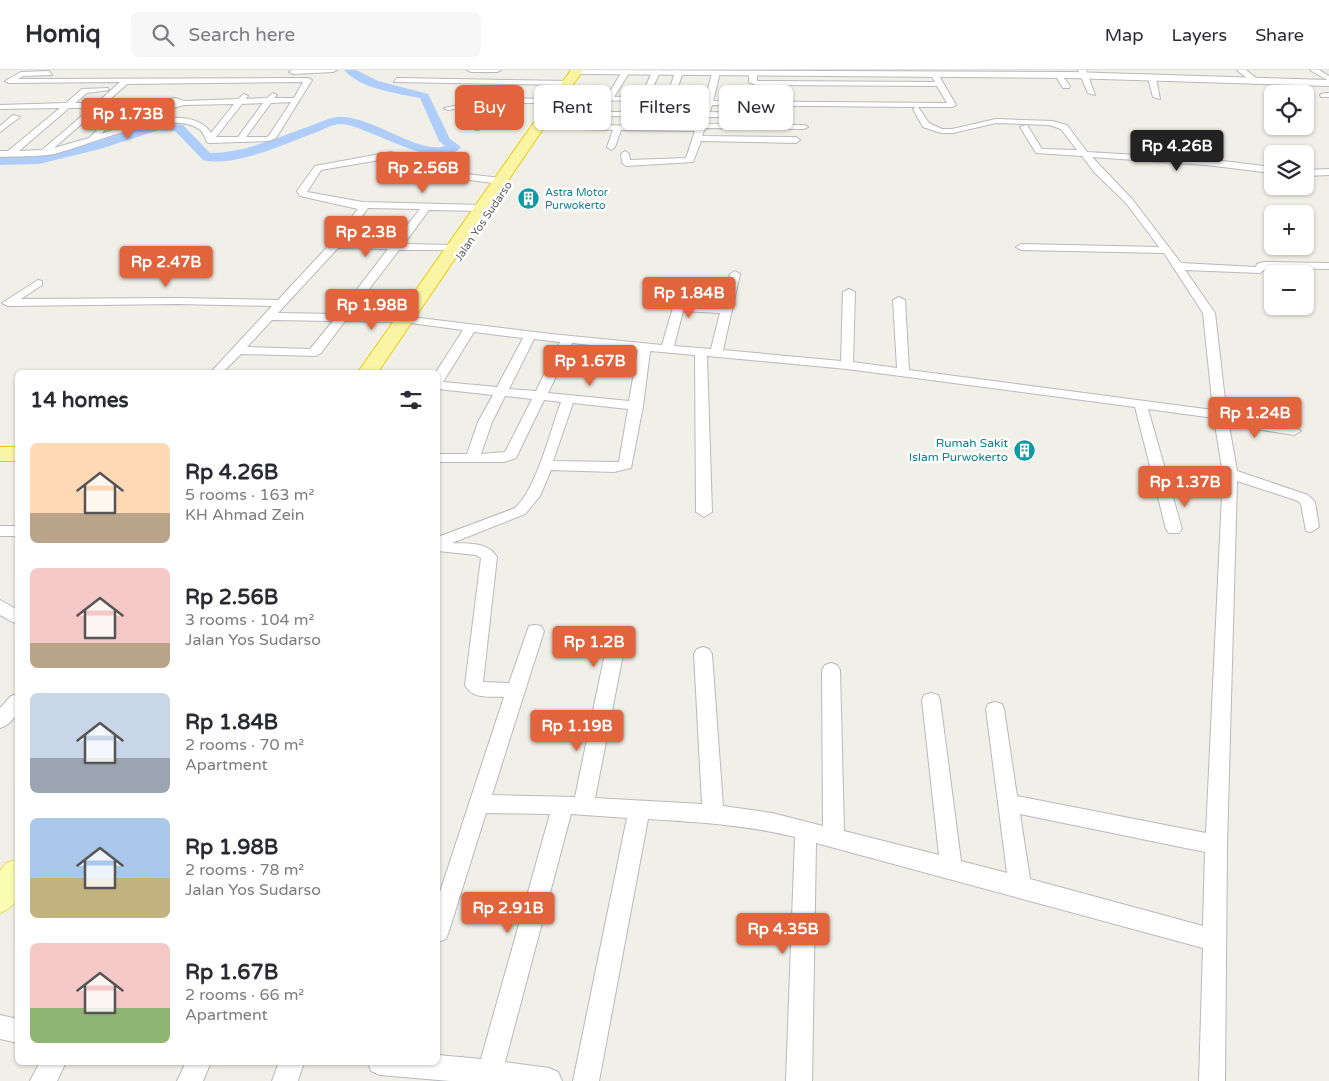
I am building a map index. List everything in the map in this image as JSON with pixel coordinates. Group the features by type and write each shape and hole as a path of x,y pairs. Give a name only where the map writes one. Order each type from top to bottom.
{"highway":[{"name":"Jalan Yos Sudarso","path":"570,85 578,73"},
{"name":"Jalan Yos Sudarso","path":"384,370 409,320 455,248 538,130"},
{"name":"Jalan Yos Sudarso","path":"370,370 409,320 545,130"},
{"path":"0,454 15,454"}],"main road":[{"path":"0,897 15,878"}],"street":[{"path":"38,106 77,70"},
{"path":"66,106 103,70"},
{"path":"45,152 99,105 130,70"},
{"path":"52,72 21,74 9,81 177,78 182,70"},
{"path":"166,121 213,70"},
{"path":"224,87 240,70"},
{"path":"210,140 266,70"},
{"path":"240,140 292,71 333,70"},
{"path":"437,81 446,70"},
{"path":"464,70 497,70"},
{"path":"1241,70 1256,82"},
{"path":"1314,70 1327,76"},
{"path":"524,87 578,73 626,71 716,73 891,72 934,74 977,72 1058,75 1083,72 1137,73 1152,78 1256,82 1327,76"},
{"path":"611,95 626,71"},
{"path":"34,82 52,72"},
{"path":"611,98 668,97 649,88 656,72"},
{"path":"674,72 674,85"},
{"path":"1083,72 1092,93"},
{"path":"716,73 715,92 709,103 719,103"},
{"path":"753,73 753,82 759,83 940,84"},
{"path":"828,73 839,108"},
{"path":"793,106 839,108 869,105 952,105 942,94 940,84 934,74"},
{"path":"1058,75 1066,86"},
{"path":"89,140 127,105 149,78"},
{"path":"4,154 50,116 87,91 115,88 125,82 149,78 178,80 286,79 309,81 272,137 210,140"},
{"path":"1152,78 1157,97"},
{"path":"171,87 178,80"},
{"path":"397,80 437,81 466,85"},
{"path":"903,94 908,105"},
{"path":"206,109 218,95"},
{"path":"1,107 127,105 171,100 181,103 296,100"},
{"path":"42,128 132,127 160,101"},
{"path":"869,105 874,116"},
{"path":"448,108 455,107"},
{"path":"917,109 929,128 941,131 949,120 978,124 1001,121 1051,121 1067,129 1107,182 1130,202 1174,259 1209,313 1221,417 1230,474 1216,845 1212,1081"},
{"path":"970,114 978,124"},
{"path":"995,114 1001,121"},
{"path":"4,154 42,128 50,116"},
{"path":"193,123 199,116"},
{"path":"0,117 21,117 0,130"},
{"path":"4,154 45,152 132,127 166,121 193,123 203,128 210,140"},
{"path":"1025,121 1041,155 1084,154 1206,162 1264,169"},
{"path":"611,127 621,127"},
{"path":"610,147 618,127"},
{"path":"793,127 804,127"},
{"path":"574,130 589,130"},
{"path":"625,154 626,163 689,160 700,130"},
{"path":"759,130 761,139"},
{"path":"697,138 796,140"},
{"path":"483,208 363,205 305,196 302,191 319,167 360,162 387,155 414,160 422,168 437,173 501,181"},
{"path":"1314,173 1329,172"},
{"path":"219,370 335,245 361,213 363,205"},
{"path":"237,350 314,352 398,246 427,206"},
{"path":"335,245 455,248"},
{"path":"1021,247 1248,266"},
{"path":"1174,259 1260,270 1264,265 1329,266"},
{"path":"716,354 735,274"},
{"path":"667,350 685,282"},
{"path":"38,283 8,304 213,301 282,303"},
{"path":"847,365 850,292"},
{"path":"899,300 903,372"},
{"path":"678,307 725,310"},
{"path":"269,316 409,320 667,350 847,365 1221,417 1294,431"},
{"path":"440,377 470,328"},
{"path":"472,458 478,439 500,392 530,335"},
{"path":"440,458 504,458 511,455 568,339"},
{"path":"545,465 614,468 626,465 644,347"},
{"path":"701,353 704,512"},
{"path":"440,385 636,406"},
{"path":"440,543 520,511 528,505 545,465 568,400"},
{"path":"1141,406 1174,529"},
{"path":"1230,474 1303,498 1308,502 1311,527"},
{"path":"0,531 15,531"},
{"path":"440,545 446,548 482,552 489,557 474,685 478,689 517,690"},
{"path":"0,606 15,617"},
{"path":"440,925 535,631"},
{"path":"490,1072 573,806 616,639"},
{"path":"702,654 713,814"},
{"path":"831,670 834,838"},
{"path":"931,700 951,868"},
{"path":"0,720 15,704"},
{"path":"995,708 1020,887"},
{"path":"1008,803 1126,825 1216,845"},
{"path":"480,804 573,806 713,814 772,822 951,868 1214,940"},
{"path":"586,1081 639,810"},
{"path":"798,1081 806,830"},
{"path":"0,1028 15,1030"},
{"path":"43,1081 52,1065"},
{"path":"190,1081 198,1065"},
{"path":"285,1081 291,1065"},
{"path":"412,1065 490,1072 549,1081"}],"waterway":[{"path":"0,161 39,160 96,146 158,126 179,128 207,157 224,157 250,151 340,120 372,128 426,151 440,152 455,147 445,141 424,96 374,83 349,70"}],"place":[{"name":"Astra Motor Purwokerto","path":"529,198"},
{"name":"Rumah Sakit Islam Purwokerto","path":"1024,450"}]}
